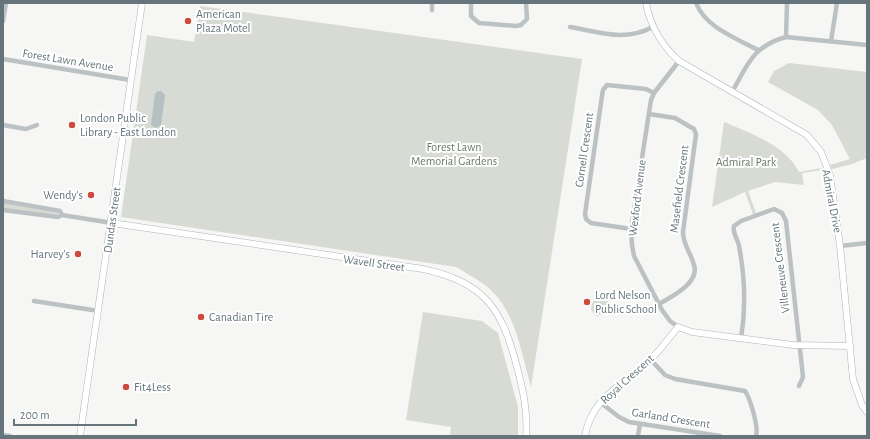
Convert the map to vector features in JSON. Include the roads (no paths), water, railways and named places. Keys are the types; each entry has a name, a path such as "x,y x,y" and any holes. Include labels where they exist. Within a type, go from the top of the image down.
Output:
{"street":[{"path":"3,21 6,3"},
{"name":"Dundas Street","path":"80,436 112,223 130,80 142,3"},
{"path":"432,3 432,10"},
{"path":"472,3 472,16 479,23 516,26 521,25 527,19 526,3"},
{"name":"Admiral Drive","path":"646,3 652,27 673,56 679,61 807,135 821,152 830,175 840,246 853,379 862,405 867,412"},
{"path":"696,3 700,12 712,24 758,50"},
{"path":"786,37 788,3"},
{"path":"831,41 837,3"},
{"path":"570,27 620,36 643,32 652,27"},
{"path":"732,92 758,50 774,40 786,37 867,45"},
{"name":"Forest Lawn Avenue","path":"3,59 130,80"},
{"name":"Wexford Avenue","path":"678,327 670,321 659,304 634,256 631,228 649,114 654,93 679,61"},
{"name":"Cornell Crescent","path":"631,228 591,223 586,219 585,214 603,90 607,85 646,89 654,93"},
{"name":"Masefield Crescent","path":"649,114 675,118 694,130 696,134 683,232 683,240 695,266 694,275 684,289 659,304"},
{"path":"3,124 26,129 37,126"},
{"path":"3,201 60,211 62,215"},
{"name":"Villeneuve Crescent","path":"741,339 745,303 739,244 733,229 734,226 741,221 774,209 782,213 786,221 799,345"},
{"path":"3,210 58,218 62,215 112,223"},
{"name":"Wavell Street","path":"112,223 423,269 442,273 471,286 484,297 498,313 506,330 526,405 526,436"},
{"path":"840,246 867,243"},
{"path":"34,301 99,311"},
{"path":"678,327 692,332 741,339 799,345 850,346"},
{"name":"Royal Crescent","path":"585,436 591,415 600,402 651,360 678,327"},
{"path":"799,345 803,377 799,386"},
{"path":"651,360 665,375 674,379 744,391 748,396 755,422 756,436"},
{"name":"Garland Crescent","path":"600,402 619,418 628,422 720,436"},
{"path":"638,436 640,424"},
{"path":"3,435 10,436"}],"place":[{"name":"American Plaza Motel","path":"188,21"},
{"name":"London Public Library - East London","path":"72,125"},
{"name":"Wendy's","path":"91,195"},
{"name":"Harvey's","path":"78,254"},
{"name":"Lord Nelson Public School","path":"587,302"},
{"name":"Canadian Tire","path":"201,317"},
{"name":"Fit4Less","path":"126,387"}],"park label":[{"name":"Forest Lawn Memorial Gardens","path":"454,154"},
{"name":"Admiral Park","path":"746,162"}]}
